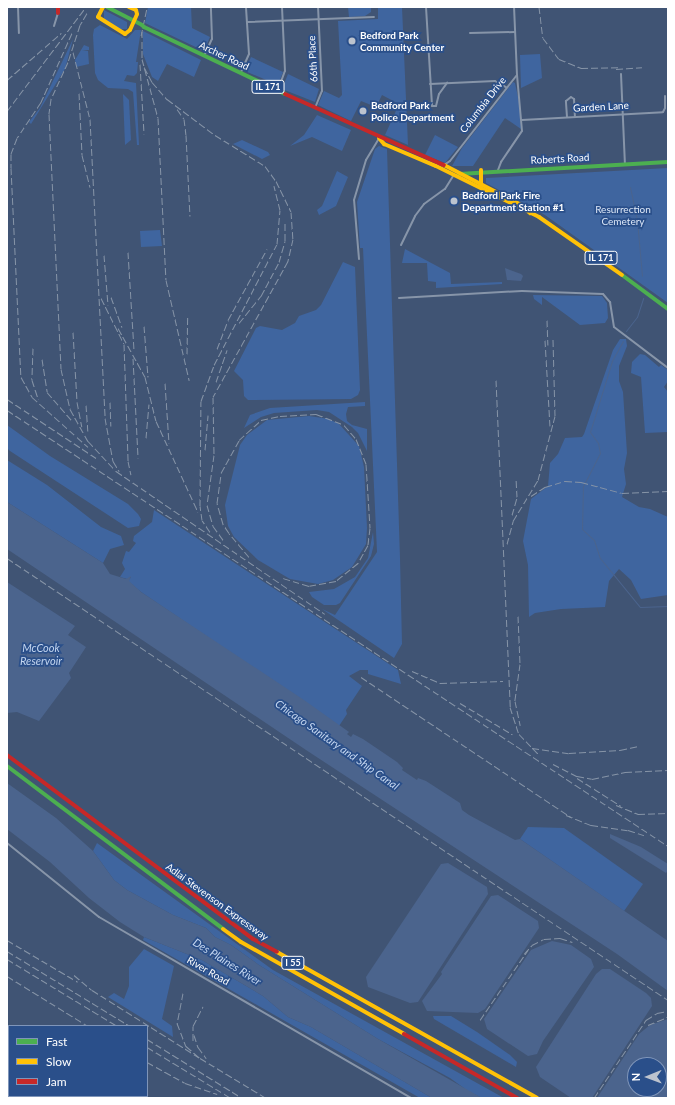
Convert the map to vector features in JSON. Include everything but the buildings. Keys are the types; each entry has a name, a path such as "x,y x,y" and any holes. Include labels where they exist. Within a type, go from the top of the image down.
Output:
{"main road":[{"path":"58,7 58,13"},
{"name":"Archer Road","path":"107,7 204,56 315,109 379,138 408,148 444,165 525,207 530,213"},
{"path":"102,8 98,16 123,34 129,32 137,12 129,7"},
{"name":"Archer Road","path":"379,138 384,144 530,213 592,252 668,309"},
{"name":"Roberts Road","path":"453,176 481,170 668,162"},
{"path":"481,170 481,185"},
{"name":"Adlai Stevenson Expressway","path":"7,755 253,939 537,1098"},
{"name":"Adlai Stevenson Expressway","path":"7,766 241,942 517,1098"}],"street":[{"path":"18,7 19,33"},
{"path":"204,56 212,39 211,7"},
{"path":"240,73 249,54 246,7"},
{"path":"278,91 285,71 282,7"},
{"name":"66th Place","path":"315,109 322,91 318,7"},
{"path":"426,7 430,104 435,106 439,94 447,83"},
{"name":"Columbia Drive","path":"444,165 450,161 506,87 517,75 514,7"},
{"path":"54,26 58,13"},
{"path":"247,22 374,17"},
{"path":"470,33 515,32"},
{"path":"621,74 625,164"},
{"path":"498,170 501,162 521,134 522,120 517,75"},
{"path":"430,84 495,81 506,87"},
{"name":"Garden Lane","path":"522,120 662,112 665,108 665,96"},
{"path":"567,117 566,101 571,97 574,99 575,116"},
{"path":"359,259 354,200 366,160 379,138"},
{"path":"450,161 450,169"},
{"path":"401,245 415,216 424,204 445,189 453,176"},
{"path":"399,298 522,291 603,294 610,302 614,327 668,368"},
{"name":"River Road","path":"7,843 99,917 411,1098"}],"green space":[{"path":"148,7 191,7 192,28 210,37 204,51 145,23"},
{"path":"348,7 371,7 371,12 365,16 349,17"},
{"path":"378,7 402,7 408,145 385,135 399,104 382,95 376,107 361,101 351,121 318,105 324,91 339,98 342,95 338,21 378,19"},
{"path":"104,10 127,22 127,29 120,29 104,19"},
{"path":"100,25 127,39 135,30 141,30 136,62 138,62 137,73 134,76 127,75 124,81 136,83 139,145 137,145 133,92 128,89 108,88 98,80 95,73 93,35 94,29"},
{"path":"143,31 201,60 194,77 167,64 158,81 152,77 143,54"},
{"path":"73,39 65,69 31,124 29,122 40,108"},
{"path":"84,45 89,47 89,50 82,50 88,51 89,64 76,67 75,60"},
{"path":"540,54 542,78 521,88 520,55"},
{"path":"251,57 283,72 278,85 245,71"},
{"path":"288,74 319,89 315,102 282,89"},
{"path":"513,82 515,83 520,106 521,129 505,118 473,166 452,166 462,148"},
{"path":"123,94 129,100 131,140 125,145"},
{"path":"317,115 351,130 342,151 312,137 290,146 304,135"},
{"path":"435,135 458,147 445,163 425,155"},
{"path":"242,140 268,152 270,155 262,159 233,144"},
{"path":"379,146 387,149 400,558 402,644 394,658 322,609 335,615 377,552 363,248 360,248 357,202 375,149"},
{"name":"Resurrection Cemetery","path":"668,168 668,303 545,215 486,183 486,178"},
{"path":"337,171 348,177 336,206 319,215 317,210 322,206"},
{"path":"160,230 162,246 141,247 140,231"},
{"path":"405,249 450,273 451,284 502,282 502,284 436,288 436,282 428,281 427,263 402,263"},
{"path":"343,262 355,267 360,390 358,395 351,399 248,400 244,396 243,380 234,371 256,328 260,326 282,330 295,323 299,316 316,310 321,305"},
{"path":"533,295 602,296 607,303 608,318 605,323 580,325 542,297 542,305 534,299"},
{"path":"620,339 626,339 627,346 619,366 619,381 623,392 627,453 624,469 626,484 622,497 639,507 650,509 668,517 668,595 641,599 631,580 619,569 609,581 605,607 561,609 535,613 529,617 528,565 523,541 531,499 548,486 550,463 558,454 565,438 582,437 584,434 613,350"},
{"path":"640,354 645,355 659,367 661,365 668,370 668,381 664,387 668,392 668,432 645,433 641,377 631,373 632,362"},
{"path":"365,402 365,406 348,407 346,414 347,421 352,425 367,429 367,451 358,433 352,427 329,412 317,410 274,413 261,417 244,428 250,415 270,408"},
{"path":"309,416 329,419 339,424 359,446 364,467 367,528 366,544 352,567 333,580 318,584 290,579 258,560 234,537 228,526 225,505 240,445 247,435 267,420"},
{"path":"7,425 50,456 128,504 141,519 139,526 128,528 10,451 7,448"},
{"path":"7,460 47,485 101,527 121,536 124,545 110,549 103,563 7,502"},
{"path":"154,510 398,670 401,684 368,674 368,670 360,670 349,676 362,686 346,710 347,714 339,726 141,592 128,581 131,577 127,579 120,577 125,569 122,563 126,551 129,552 136,543 133,541 134,536 152,522"},
{"path":"373,532 374,544 371,556 340,603 336,605 324,605 312,597 309,592 334,589 355,577 368,558"},
{"path":"528,827 564,828 643,884 624,911 520,839"},
{"path":"97,843 273,970 504,1098 482,1098 468,1091 450,1078 378,1039 259,965 231,945 215,937 206,928 173,915 127,890 114,880 93,851"},
{"path":"144,937 202,960 263,996 288,1017 311,1027 432,1098 420,1098 143,940"},
{"path":"144,949 174,966 162,1019 172,1026 173,1037 108,997 114,993 124,999 129,986 129,967"},
{"path":"433,1016 451,1016 510,1055 517,1062 516,1067 434,1019"}],"water":[{"path":"505,268 521,274 523,276 521,281 507,280"},
{"name":"Chicago Sanitary and Ship Canal","path":"7,502 103,563 110,574 126,579 131,576 129,581 141,592 304,700 349,732 347,734 351,737 353,734 363,739 397,762 403,768 402,770 417,780 418,778 426,781 460,803 462,810 469,815 515,840 520,839 668,941 668,991 617,954 306,750 7,549"},
{"name":"McCook Reservoir","path":"7,582 75,626 68,635 86,647 69,673 71,678 39,721 17,712 7,713"},
{"name":"Des Plaines River","path":"7,783 56,818 93,851 114,880 127,890 173,915 206,928 215,937 231,945 259,965 378,1039 482,1098 432,1098 311,1027 288,1017 263,996 202,960 144,937 120,922 89,898 50,862 7,829"},
{"path":"610,834 641,847 668,864 668,870 666,873 610,838"},
{"path":"448,863 487,887 488,894 418,1002 410,1003 368,987 366,977 441,864"},
{"path":"498,895 538,921 539,928 485,1009 478,1013 427,1011 422,1001 442,974 441,972 491,896"},
{"path":"552,941 571,945 591,959 594,967 543,1041 537,1054 528,1056 487,1029 484,1019 531,950"},
{"path":"602,969 610,969 646,993 651,998 652,1006 592,1098 571,1098 540,1077 536,1067 596,974"},
{"path":"668,1019 668,1098 597,1098 639,1034 650,1025"}],"waterway":[{"path":"630,187 637,220 642,276"},
{"path":"626,331 637,317 643,298"},
{"path":"623,341 612,361 590,432 598,443 600,453 583,486 582,529 594,540 600,558 640,607 668,606"}],"railway":[{"path":"7,111 86,7"},
{"path":"141,36 147,7"},
{"path":"539,7 543,38 559,59 581,68 620,67"},
{"path":"87,13 80,25 68,62 51,99 49,114 61,369 70,409 88,441 116,471 325,614"},
{"path":"142,31 142,59 158,118 166,280 189,380"},
{"path":"7,80 61,33"},
{"path":"72,33 41,102 17,138 11,154 11,168 21,377 32,397 88,447"},
{"path":"73,52 90,119 105,418 113,461 119,471"},
{"path":"140,64 144,134"},
{"path":"144,67 152,82 167,99 215,135 265,166 276,181 291,212 293,239 288,261 213,397 214,455 207,505 213,526 224,541"},
{"path":"616,69 642,67"},
{"path":"79,93 82,155 90,187"},
{"path":"177,109 184,119 186,135 190,216"},
{"path":"210,532 202,520 200,506 201,401 214,365 277,244 280,210 274,186"},
{"path":"239,323 261,296 279,262 285,241 285,222"},
{"path":"217,349 228,320 267,249"},
{"path":"128,252 134,351"},
{"path":"104,255 108,305"},
{"path":"111,297 122,327"},
{"path":"101,298 124,344 128,461 131,475"},
{"path":"187,354 188,315"},
{"path":"547,320 548,345"},
{"path":"144,326 148,377"},
{"path":"118,328 145,377 156,421 198,512"},
{"path":"73,332 77,402 82,427"},
{"path":"507,544 513,521 538,480 555,416 553,337"},
{"path":"545,340 550,426"},
{"path":"33,348 32,380 38,399"},
{"path":"216,382 227,350"},
{"path":"133,358 138,458"},
{"path":"42,359 47,392 72,421"},
{"path":"496,380 510,707 519,734 539,755"},
{"path":"165,383 169,443"},
{"path":"7,399 99,460"},
{"path":"110,402 111,426"},
{"path":"146,438 149,404"},
{"path":"86,405 88,431"},
{"path":"7,410 668,846"},
{"path":"249,557 223,524 217,503 221,473 239,440 261,420 280,416 316,414 344,425 356,439 366,464 370,528 368,545 358,563 336,581 309,586 283,578"},
{"path":"205,450 208,415"},
{"path":"512,515 517,497 516,478"},
{"path":"531,496 545,487 565,481 581,482 622,493 668,491"},
{"path":"7,558 668,1000"},
{"path":"518,616 520,664 515,701 520,725"},
{"path":"412,671 440,683 503,681"},
{"path":"361,677 571,817"},
{"path":"460,703 512,734"},
{"path":"532,748 569,753 620,750 639,746"},
{"path":"553,764 577,776 592,779 625,772 668,770"},
{"path":"577,778 621,806"},
{"path":"616,805 638,814 668,813"},
{"path":"566,815 591,825 628,830 646,836"},
{"path":"524,954 532,945 544,939 560,938 572,942"},
{"path":"7,940 78,982"},
{"path":"480,1020 528,950"},
{"path":"7,951 128,1025"},
{"path":"7,959 115,1025"},
{"path":"74,975 92,990 148,1025"},
{"path":"7,976 86,1025"},
{"path":"183,993 177,1023 186,1046 200,1058 266,1098"},
{"path":"193,1041 193,1026 203,1006"},
{"path":"594,1098 646,1020 657,1013 668,1011"},
{"path":"648,1025 668,1017"},
{"path":"148,1025 200,1058"},
{"path":"194,1035 198,1047 206,1058"},
{"path":"148,1040 242,1098"},
{"path":"148,1048 231,1098"},
{"path":"148,1063 185,1083 217,1094"}],"traffic: fast":[{"path":"107,7 142,25"},
{"path":"144,27 285,94"},
{"path":"459,174 668,162"},
{"path":"622,275 668,309"},
{"path":"7,766 223,929"}],"traffic: slow":[{"path":"103,7 98,17 125,34 130,30 137,14 136,10 129,7"},
{"path":"379,138 384,144 436,166 539,217 622,275"},
{"path":"444,165 525,207 530,213"},
{"path":"481,170 481,185"},
{"path":"223,929 241,942 404,1034"},
{"path":"277,952 537,1098"}],"traffic: jam":[{"path":"58,7 58,13"},
{"path":"285,94 444,165"},
{"path":"7,755 253,939 277,952"},
{"path":"404,1034 517,1098"}],"place":[{"name":"Bedford Park Community Center","path":"352,41"},
{"name":"Bedford Park Police Department","path":"363,111"},
{"name":"Bedford Park Fire Department Station #1","path":"454,201"}]}
